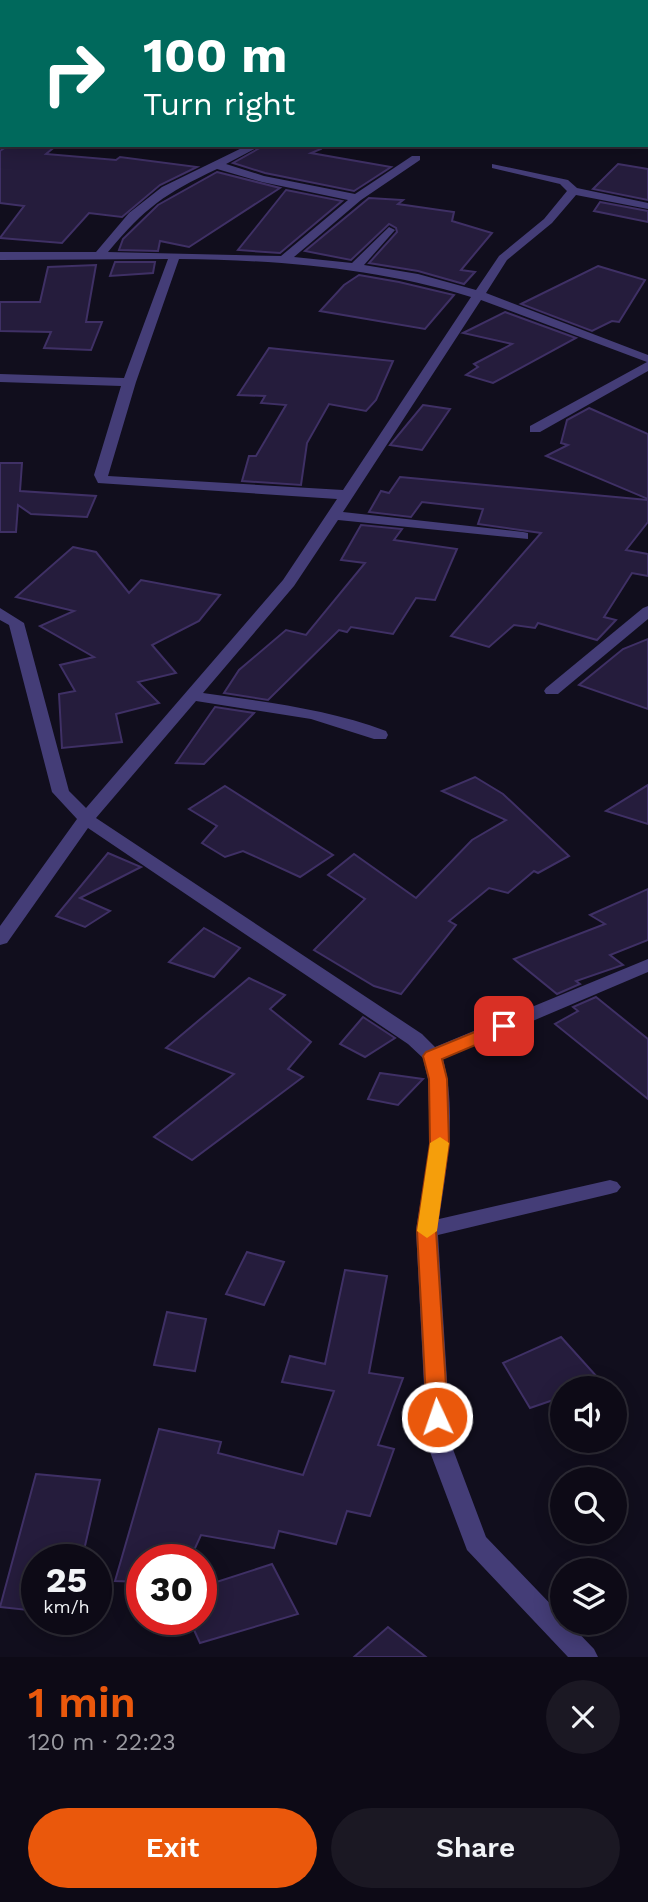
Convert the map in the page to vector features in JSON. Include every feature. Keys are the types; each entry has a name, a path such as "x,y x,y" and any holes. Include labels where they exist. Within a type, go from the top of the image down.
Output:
{"street":[{"path":"226,147 237,152"},
{"path":"98,257 133,215 166,189 251,147"},
{"path":"283,260 357,198 416,158"},
{"path":"213,164 262,179 357,198"},
{"path":"496,166 564,182 573,191 648,206"},
{"path":"0,939 86,819 289,583 480,297 503,258 548,221 573,191"},
{"path":"355,267 389,230"},
{"path":"0,256 283,260 355,267 420,279 480,297 648,359"},
{"path":"174,258 129,382 101,475 103,480 347,495"},
{"path":"535,429 648,366"},
{"path":"0,378 129,382"},
{"path":"334,515 523,536"},
{"path":"552,691 648,611"},
{"path":"0,613 16,623 61,792 86,819 415,1039 432,1056 438,1079 440,1144 427,1230 439,1444 476,1543 585,1657"},
{"path":"192,696 287,710 363,727 380,735"},
{"path":"432,1056 648,965"},
{"path":"427,1230 610,1186"}],"building":[{"path":"6,147 55,147 46,154 116,160 120,157 197,167 160,185 122,217 89,213 62,243 0,238 24,206 0,203 0,151"},
{"path":"261,147 320,147 311,153 391,167 354,191 265,173 233,163"},
{"path":"618,164 648,169 648,200 593,189"},
{"path":"217,172 280,188 189,247 160,241 158,251 119,250 123,239 158,205"},
{"path":"286,190 342,201 280,253 238,250"},
{"path":"369,198 403,200 398,204 454,212 452,221 492,233 461,270 475,272 464,284 418,271 369,263 397,232 396,228 389,224 351,260 305,251"},
{"path":"600,202 648,211 648,222 594,211"},
{"path":"115,262 155,262 153,273 110,276"},
{"path":"96,265 86,322 102,322 91,350 44,348 51,332 0,331 0,302 40,302 48,267"},
{"path":"598,266 645,280 619,322 612,321 592,331 521,304"},
{"path":"359,275 454,295 425,329 320,311 344,285"},
{"path":"505,312 576,338 493,383 466,375 478,367 474,364 512,344 463,333"},
{"path":"269,348 393,361 376,400 366,411 329,404 307,443 301,485 242,481 249,456 256,456 286,405 261,403 265,396 238,395"},
{"path":"423,405 450,409 422,450 390,445"},
{"path":"589,408 648,434 648,499 546,456 568,445 561,443 567,420"},
{"path":"0,463 22,463 20,491 96,496 87,517 31,514 18,505 16,532 0,532"},
{"path":"400,477 648,500 648,522 626,550 648,554 648,576 632,573 604,617 616,620 597,640 538,623 535,628 514,625 489,647 451,636 541,533 478,524 483,509 422,502 411,517 369,512 381,491 389,493"},
{"path":"361,525 402,529 394,540 457,549 435,600 416,598 393,634 351,627 347,632 339,630 268,700 224,693 239,670 286,630 306,635 365,563 341,560"},
{"path":"73,547 96,552 129,593 141,580 220,595 199,621 152,645 176,673 138,682 159,703 116,714 122,742 62,748 59,694 75,691 60,665 94,657 40,626 74,611 16,597"},
{"path":"648,639 648,709 579,685 623,649"},
{"path":"215,707 254,713 204,764 176,763"},
{"path":"475,777 503,794 569,856 538,873 534,871 508,893 489,888 449,921 456,925 401,994 374,986 314,950 365,899 328,875 354,854 416,898 472,840 506,820 442,791"},
{"path":"648,785 648,824 606,811"},
{"path":"225,786 333,855 300,877 243,851 225,857 202,843 217,826 189,809"},
{"path":"108,853 141,867 80,898 110,911 85,927 56,916"},
{"path":"648,889 648,940 610,955 623,965 576,981 580,984 557,994 514,959 605,924 590,915"},
{"path":"204,928 240,948 214,977 169,962"},
{"path":"249,978 285,995 270,1009 311,1042 288,1069 303,1077 192,1160 154,1137 234,1074 166,1048"},
{"path":"596,997 648,1039 648,1099 555,1024 578,1011 573,1007"},
{"path":"363,1017 395,1038 365,1057 340,1044"},
{"path":"380,1073 423,1079 398,1105 368,1099"},
{"path":"247,1252 284,1262 264,1305 226,1294"},
{"path":"345,1270 387,1276 369,1373 403,1378 378,1445 394,1449 370,1516 347,1511 336,1544 279,1531 274,1548 201,1535 197,1544 126,1544 126,1581 115,1581 159,1429 221,1442 218,1453 303,1475 334,1391 282,1382 290,1356 325,1364"},
{"path":"167,1312 206,1319 195,1371 154,1365"},
{"path":"561,1337 596,1376 550,1376 550,1401 530,1408 503,1363"},
{"path":"36,1474 100,1480 85,1544 21,1544 21,1609 0,1607"},
{"path":"272,1564 298,1614 200,1643 196,1635 217,1635 217,1582"},
{"path":"388,1627 426,1657 354,1657"}],"slow traffic":[{"path":"427,1231 440,1143"}],"route":[{"path":"437,1417 427,1230 440,1144 438,1079 432,1056 504,1026"}]}
